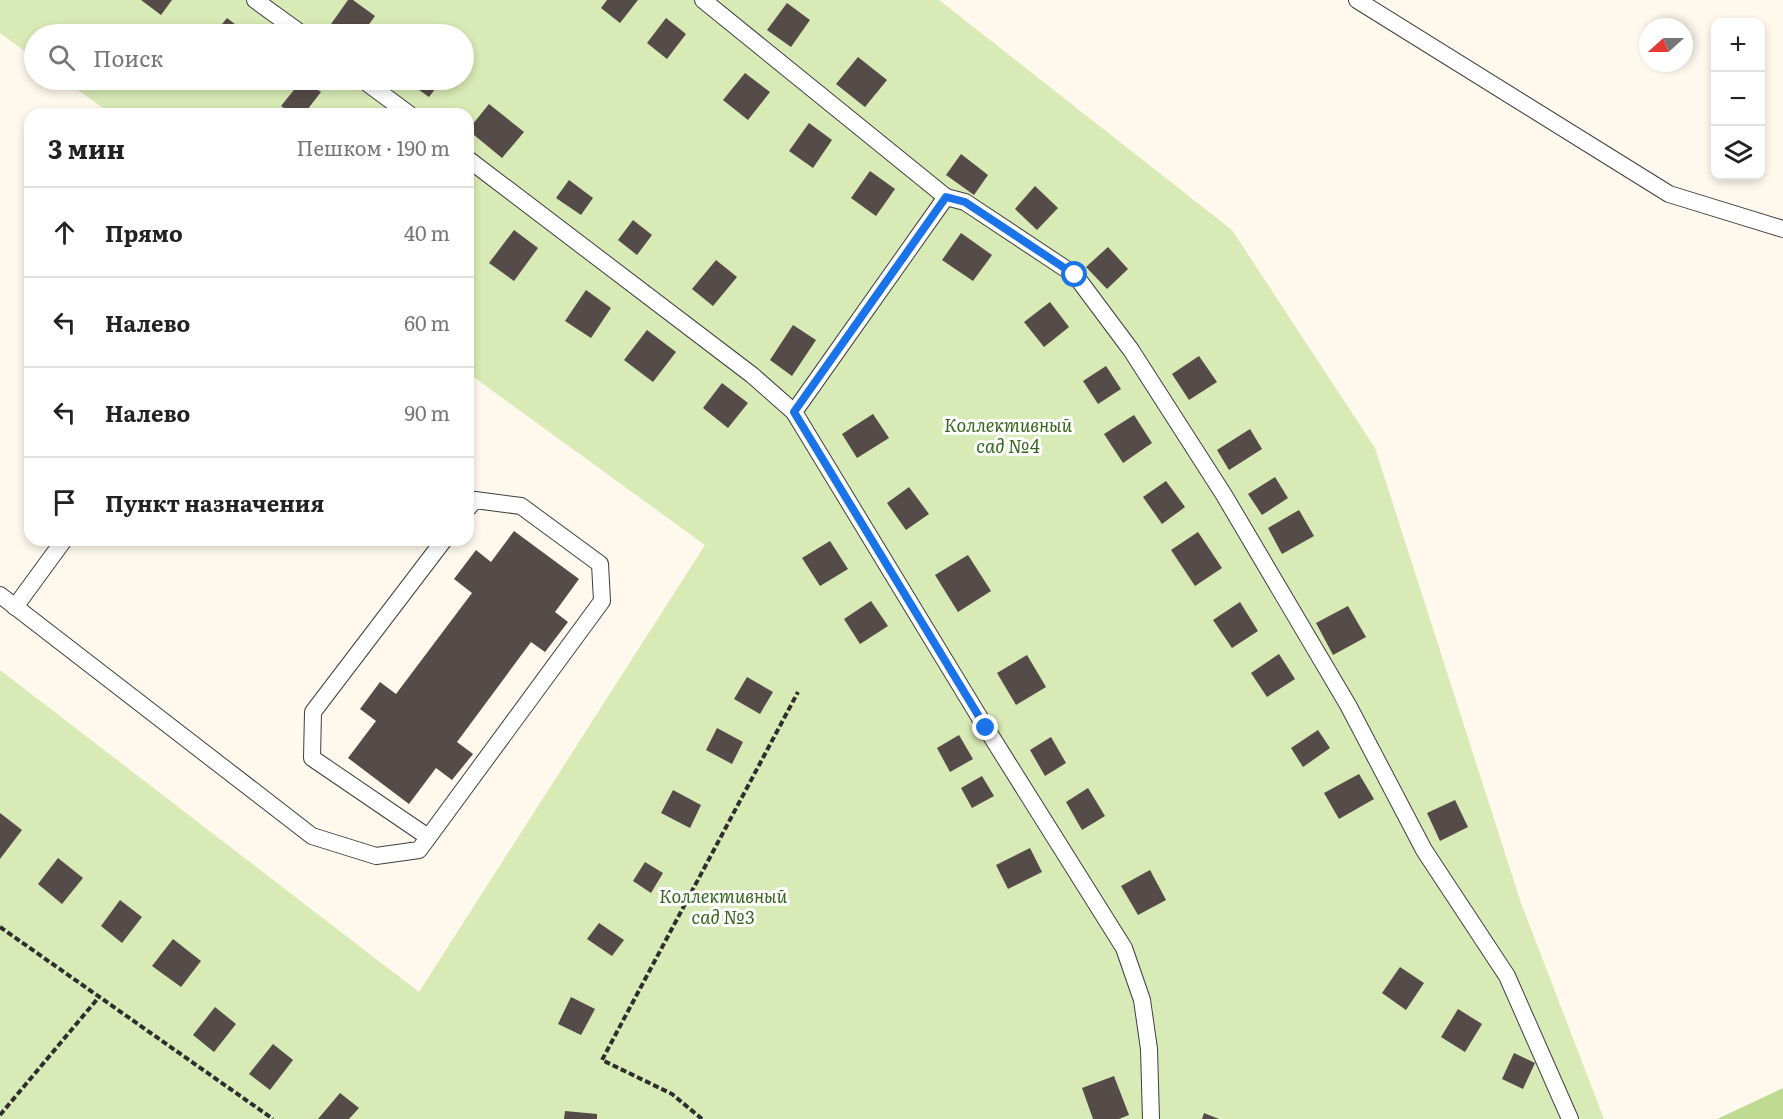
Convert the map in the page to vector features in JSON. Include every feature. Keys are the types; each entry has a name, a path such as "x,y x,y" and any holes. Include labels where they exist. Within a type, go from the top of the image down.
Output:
{"lane":[{"path":"255,0 288,24"},
{"path":"703,0 946,197 965,202 1075,275 1131,350 1224,495 1348,705 1424,850 1507,976 1570,1119"},
{"path":"1357,0 1669,194 1783,229"},
{"path":"377,90 401,108"},
{"path":"474,164 752,375 794,412 986,728 1124,948 1142,1000 1149,1048 1151,1119"},
{"path":"794,412 946,197"},
{"path":"0,595 312,836 376,856 419,850 602,601 600,564 521,506 474,501"},
{"path":"15,607 60,546"},
{"path":"428,837 312,758 313,712 439,546"}],"path":[{"path":"702,1119 672,1094 602,1060 798,692"},
{"path":"0,927 273,1119"},
{"path":"0,1115 99,997"}],"green space":[{"name":"Коллективный сад №4","path":"0,0 939,0 1232,230 1375,448 1521,903 1604,1119 0,1119 0,670 419,992 705,545 474,377 474,108 103,108 78,90 474,90 474,24 24,24 24,51 0,33"},
{"path":"1783,1088 1783,1119 1717,1119"}],"building":[{"path":"141,0 172,0 161,15"},
{"path":"348,0 353,0 375,16 369,24 331,24"},
{"path":"607,0 638,0 620,23 601,8"},
{"path":"787,3 810,20 791,47 767,30"},
{"path":"227,18 235,24 222,24"},
{"path":"666,18 686,34 667,59 647,43"},
{"path":"858,57 887,80 865,107 836,84"},
{"path":"745,73 770,92 748,120 723,100"},
{"path":"294,90 321,92 309,108 281,106"},
{"path":"419,90 434,90 429,97"},
{"path":"489,104 524,132 502,158 474,135 474,123"},
{"path":"809,123 832,140 813,168 789,151"},
{"path":"961,154 988,175 974,195 946,175"},
{"path":"870,171 895,189 876,216 851,198"},
{"path":"569,180 593,198 581,215 556,198"},
{"path":"1035,186 1058,208 1037,230 1015,209"},
{"path":"633,220 652,235 637,255 618,240"},
{"path":"514,230 538,248 514,281 489,263"},
{"path":"961,233 992,255 973,281 942,260"},
{"path":"1108,247 1128,269 1107,289 1086,267"},
{"path":"716,260 737,277 713,306 692,289"},
{"path":"586,290 611,308 591,338 565,321"},
{"path":"1050,302 1069,327 1044,347 1024,322"},
{"path":"793,325 816,340 792,376 770,360"},
{"path":"647,330 676,352 653,382 624,360"},
{"path":"1199,356 1217,382 1189,400 1172,374"},
{"path":"1106,366 1121,389 1098,404 1083,381"},
{"path":"722,383 748,403 728,428 703,408"},
{"path":"873,414 889,438 857,458 842,434"},
{"path":"1134,415 1152,443 1123,463 1104,434"},
{"path":"1250,429 1262,449 1229,470 1217,450"},
{"path":"1275,477 1288,498 1262,515 1248,494"},
{"path":"1166,481 1185,507 1162,524 1143,497"},
{"path":"909,487 929,514 906,530 887,503"},
{"path":"1299,510 1314,536 1282,554 1268,528"},
{"path":"514,531 579,579 555,612 568,622 545,652 531,642 457,742 473,754 452,780 436,768 409,804 348,758 376,721 360,709 380,682 396,694 472,593 454,579 476,550 491,562"},
{"path":"1198,532 1222,568 1195,586 1171,550"},
{"path":"830,541 848,569 820,586 802,558"},
{"path":"968,555 991,591 958,612 935,575"},
{"path":"871,601 888,626 860,644 844,619"},
{"path":"1240,602 1258,631 1232,648 1213,620"},
{"path":"1348,606 1366,637 1333,655 1316,623"},
{"path":"1279,654 1295,679 1267,697 1251,673"},
{"path":"1027,655 1046,687 1016,705 997,673"},
{"path":"747,677 773,692 760,714 734,699"},
{"path":"717,728 743,742 732,764 706,750"},
{"path":"1318,730 1330,748 1303,767 1291,748"},
{"path":"959,735 973,759 950,772 937,748"},
{"path":"1051,737 1066,763 1045,776 1030,750"},
{"path":"1359,774 1374,799 1339,819 1324,793"},
{"path":"982,776 994,796 972,808 961,788"},
{"path":"1088,788 1105,816 1082,830 1066,802"},
{"path":"673,790 701,805 690,828 661,813"},
{"path":"1455,800 1468,827 1440,841 1427,813"},
{"path":"0,813 22,830 0,859"},
{"path":"1030,848 1042,872 1008,889 996,865"},
{"path":"58,858 83,878 62,904 38,884"},
{"path":"645,862 663,873 651,893 633,881"},
{"path":"1150,870 1166,900 1138,915 1121,886"},
{"path":"120,900 142,917 122,943 101,926"},
{"path":"599,923 624,940 612,956 587,939"},
{"path":"173,939 201,961 181,987 152,966"},
{"path":"1400,967 1424,983 1406,1010 1382,993"},
{"path":"571,997 595,1009 581,1035 558,1024"},
{"path":"215,1007 236,1024 214,1052 193,1035"},
{"path":"1458,1009 1482,1024 1465,1052 1441,1037"},
{"path":"273,1044 293,1060 270,1090 249,1074"},
{"path":"1514,1053 1535,1063 1523,1089 1502,1079"},
{"path":"1114,1076 1129,1115 1119,1119 1093,1119 1082,1088"},
{"path":"340,1093 359,1108 349,1119 318,1119"},
{"path":"565,1111 597,1114 597,1119 564,1119"},
{"path":"1204,1113 1219,1119 1202,1119"}],"route":[{"path":"986,728 794,412 946,197 965,202 1075,275"}],"park label":[{"name":"Коллективный сад №3","path":"723,907"}]}
